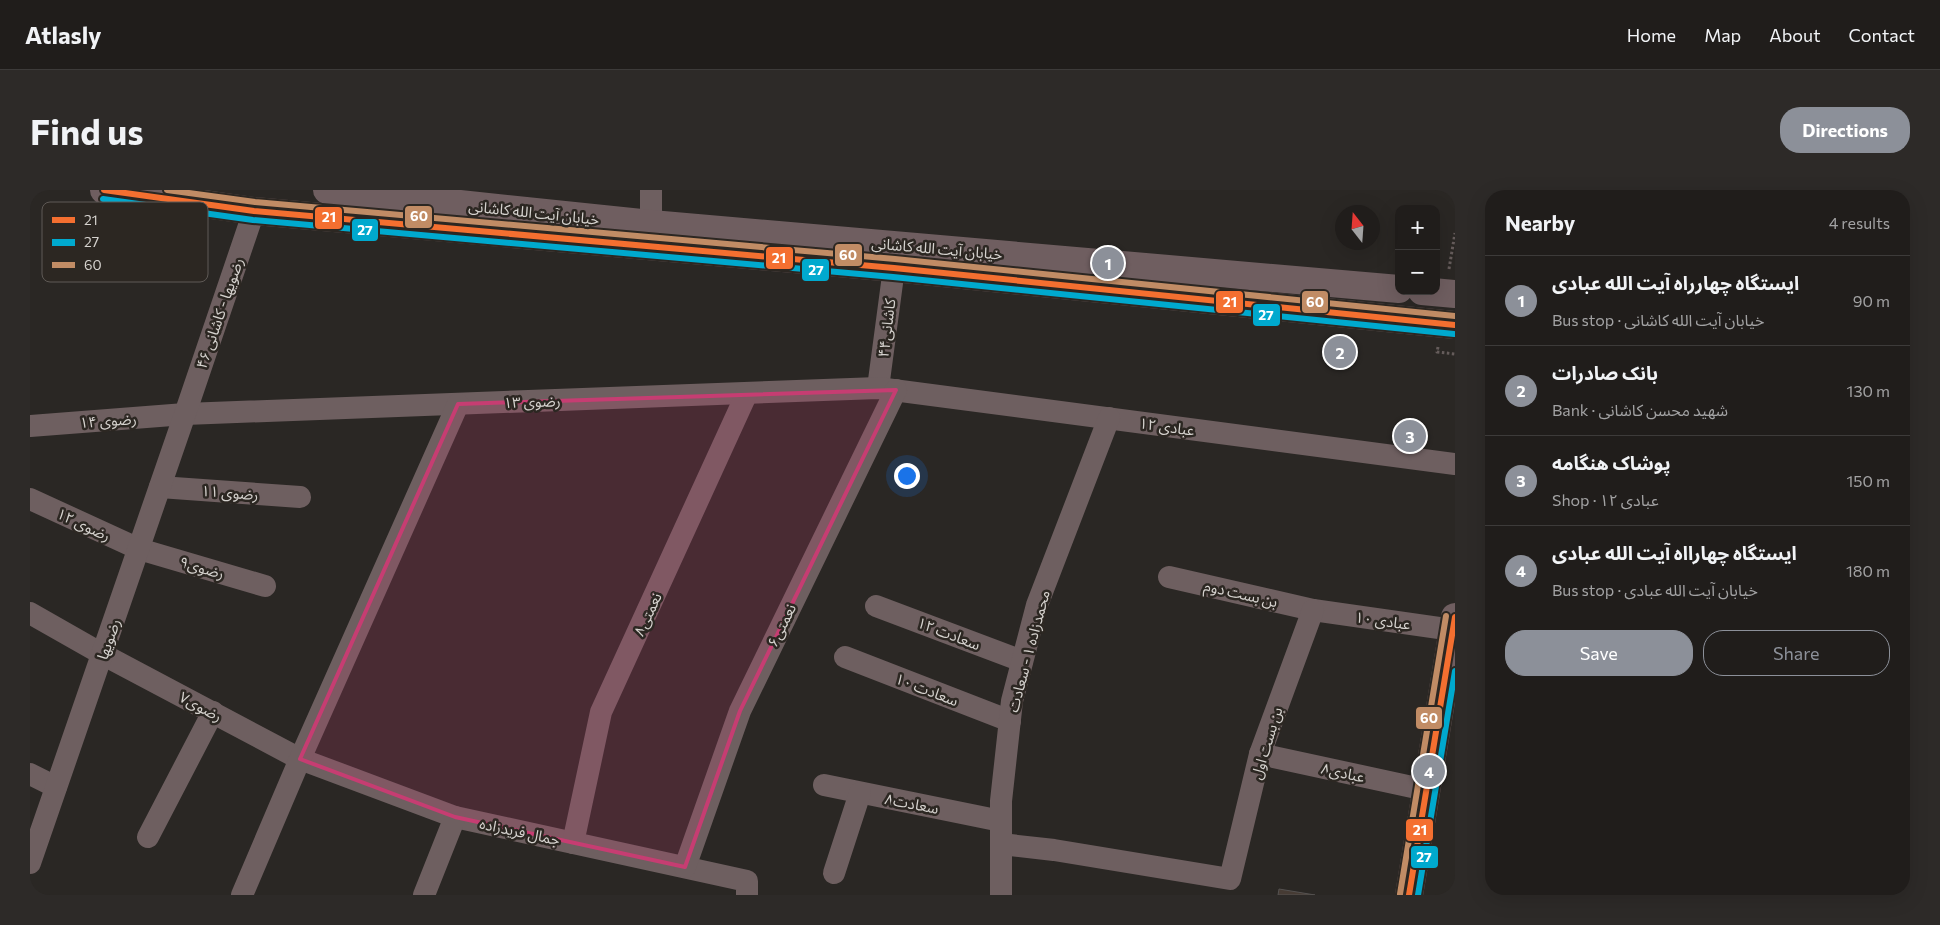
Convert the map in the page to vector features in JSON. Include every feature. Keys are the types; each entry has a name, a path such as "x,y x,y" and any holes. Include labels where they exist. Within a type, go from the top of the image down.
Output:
{"main road":[{"path":"104,190 258,200 894,268 1455,325"},
{"name":"خیابان آیت الله کاشانی","path":"327,190 651,224 1395,289"},
{"path":"1440,293 1455,294"},
{"path":"1409,895 1454,623"}],"street":[{"path":"651,190 651,224"},
{"name":"رضویها - کاشانی ۴۶","path":"185,414 258,200"},
{"name":"کاشانی۴۴","path":"887,389 894,268"},
{"name":"رضوی ۱۳","path":"185,414 887,389"},
{"name":"عبادی ۱۲","path":"887,389 1455,464"},
{"name":"نعمتی۶","path":"685,867 740,712 887,389"},
{"name":"نعمتی۸","path":"573,843 601,712 747,393"},
{"path":"242,895 300,759 458,404"},
{"name":"رضوی ۱۴","path":"30,426 185,414"},
{"name":"رضویها","path":"30,863 185,414"},
{"name":"محمدزاده ۱ - سعادت","path":"1001,895 1001,801 1012,702 1037,605 1109,418"},
{"name":"رضوی ۱۱","path":"160,487 300,498"},
{"name":"رضوی ۱۲","path":"30,499 139,549"},
{"name":"رضوی۹","path":"139,549 265,586"},
{"name":"بن بست دوم","path":"1169,577 1313,610"},
{"name":"سعادت ۱۲","path":"876,606 1022,661"},
{"name":"عبادی ۱۰","path":"1313,610 1454,623"},
{"name":"بن بست اول","path":"1001,844 1054,850 1230,880 1260,754 1313,610"},
{"name":"رضوی۷","path":"30,613 102,654 300,759"},
{"name":"سعادت ۱۰","path":"845,657 1010,721"},
{"path":"148,837 213,712"},
{"name":"عبادی۸","path":"1260,754 1426,790"},
{"name":"جمال فریدزاده","path":"300,759 454,817 685,867 747,888"},
{"path":"30,774 56,787"},
{"name":"سعادت۸","path":"824,786 1001,821"},
{"path":"834,873 860,793"},
{"path":"424,895 454,817"}],"path":[{"path":"1437,352 1455,354"}],"highlighted area":[{"path":"896,390 740,711 685,867 455,817 300,759 458,404"}],"building":[{"path":"1279,889 1315,895 1278,895"}],"transit line":[{"name":"21","path":"104,190 190,202"},
{"name":"60","path":"167,190 255,202 895,259 1455,316"},
{"name":"27","path":"103,199 124,202"},
{"name":"21","path":"208,205 254,211 894,268 1455,325"},
{"name":"27","path":"208,214 253,220 893,277 1454,334"},
{"name":"60","path":"1400,894 1446,616"},
{"name":"21","path":"1409,895 1455,617"},
{"name":"27","path":"1418,895 1455,671"}],"place":[{"name":"ایستگاه چهارراه آیت الله عبادی","path":"1108,263"},
{"name":"بانک صادرات","path":"1340,352"},
{"name":"پوشاک هنگامه","path":"1410,436"},
{"name":"ایستگاه چهارااه آیت الله عبادی","path":"1429,771"}]}
